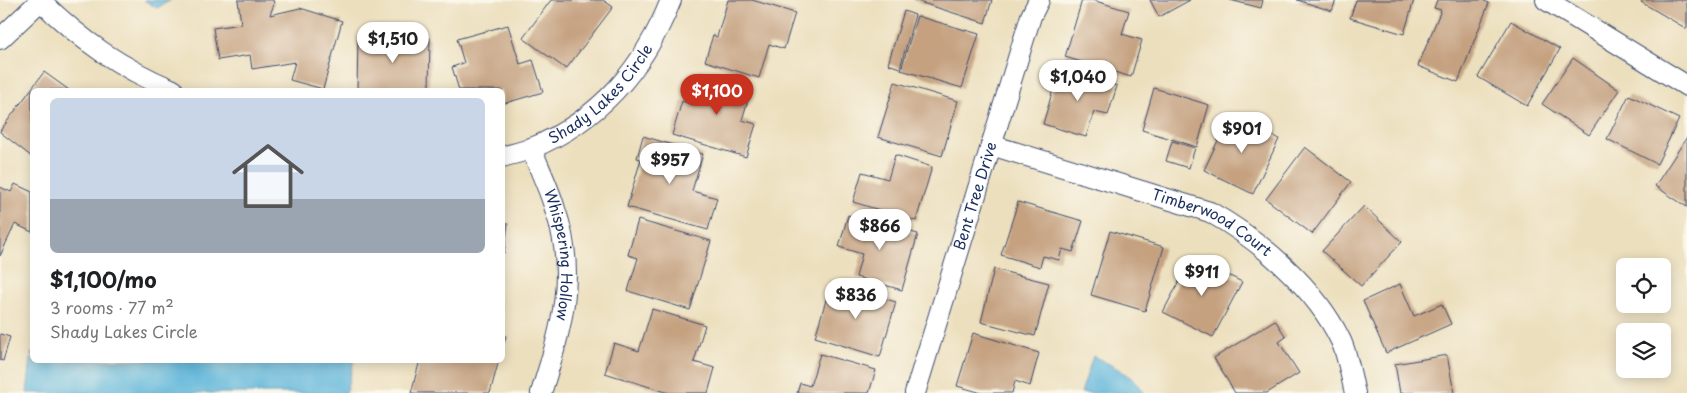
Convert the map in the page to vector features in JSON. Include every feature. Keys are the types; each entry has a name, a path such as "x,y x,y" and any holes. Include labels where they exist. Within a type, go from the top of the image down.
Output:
{"street":[{"path":"0,39 40,0 77,35 104,55 148,80 168,88"},
{"name":"Shady Lakes Circle","path":"505,156 532,148 564,132 594,111 621,85 643,57 661,24 671,0"},
{"name":"Bent Tree Drive","path":"915,393 1031,16 1039,0"},
{"path":"1546,0 1687,86"},
{"name":"Timberwood Court","path":"991,145 1210,212 1226,221 1272,255 1294,276 1320,308 1342,342 1355,393"},
{"name":"Whispering Hollow","path":"532,148 556,210 564,248 566,284 565,301 556,344 540,393"}],"water":[{"path":"144,0 171,0 157,8"},
{"path":"1093,356 1129,376 1144,393 1081,393"},
{"path":"31,363 353,363 346,393 27,393"}],"building":[{"path":"238,0 273,0 274,4 270,15 300,8 342,21 323,88 290,80 295,62 252,69 250,55 218,60 213,28 241,24"},
{"path":"551,0 603,0 613,7 566,69 523,38"},
{"path":"728,0 752,0 795,13 784,49 769,44 759,78 705,61 713,35 717,37"},
{"path":"913,0 992,0 985,23"},
{"path":"1082,0 1092,0 1129,11 1122,34 1142,40 1131,77 1065,57"},
{"path":"1150,0 1190,0 1159,17"},
{"path":"1230,0 1263,0 1261,8"},
{"path":"1297,0 1336,0 1332,11"},
{"path":"1356,0 1414,0 1404,34 1350,18"},
{"path":"1437,0 1482,0 1489,3 1458,82 1418,66 1441,10 1434,8"},
{"path":"1643,0 1687,0 1687,29 1641,2"},
{"path":"904,11 915,15 900,68 888,64"},
{"path":"917,16 979,34 962,88 901,70"},
{"path":"1511,21 1560,49 1527,106 1478,77"},
{"path":"508,25 520,64 533,60 543,92 505,103 505,88 458,88 452,67 464,63 457,39"},
{"path":"358,37 430,38 429,88 357,88"},
{"path":"1573,58 1619,90 1589,135 1542,104"},
{"path":"1059,69 1117,86 1108,115 1094,112 1086,137 1043,124"},
{"path":"44,72 66,88 32,88"},
{"path":"702,72 752,87 742,120 756,124 746,157 672,135 682,101 692,105"},
{"path":"895,82 958,101 942,156 878,137"},
{"path":"1154,88 1209,105 1197,147 1142,130"},
{"path":"30,91 30,155 0,131"},
{"path":"1629,95 1679,119 1657,164 1607,139"},
{"path":"1230,115 1279,139 1253,194 1204,170"},
{"path":"643,136 703,154 692,191 717,198 708,230 627,207 641,159 637,158"},
{"path":"1687,137 1687,207 1655,186"},
{"path":"1172,141 1195,148 1189,168 1166,161"},
{"path":"1305,147 1351,182 1312,234 1266,199"},
{"path":"895,155 932,167 916,221 853,202 862,172 888,179"},
{"path":"15,184 30,191 30,231 15,224 0,256 0,187 11,192"},
{"path":"1018,202 1083,221 1073,252 1062,249 1059,260 1043,256 1040,267 1001,255"},
{"path":"1364,206 1402,242 1361,286 1322,251"},
{"path":"848,215 918,234 902,290 856,277 862,254 839,247"},
{"path":"638,220 711,241 690,310 628,291 638,258 628,255"},
{"path":"505,224 508,224 505,246"},
{"path":"1110,231 1164,247 1145,311 1091,295"},
{"path":"1192,257 1242,282 1213,337 1163,312"},
{"path":"994,269 1049,283 1035,336 981,322"},
{"path":"831,283 896,302 880,357 815,337"},
{"path":"1400,284 1414,316 1442,304 1451,324 1386,353 1363,301"},
{"path":"652,309 705,325 694,362 715,368 708,393 669,393 605,373 614,343 639,351"},
{"path":"1275,320 1286,337 1279,342 1299,373 1267,393 1235,393 1214,358"},
{"path":"973,333 1039,353 1030,386 1015,381 1012,393 982,393 957,386"},
{"path":"0,334 10,337 3,361 0,360"},
{"path":"820,354 876,370 869,393 797,393 800,383 810,386"},
{"path":"1447,355 1454,393 1400,393 1395,364"},
{"path":"419,363 498,363 490,393 411,393"}]}
